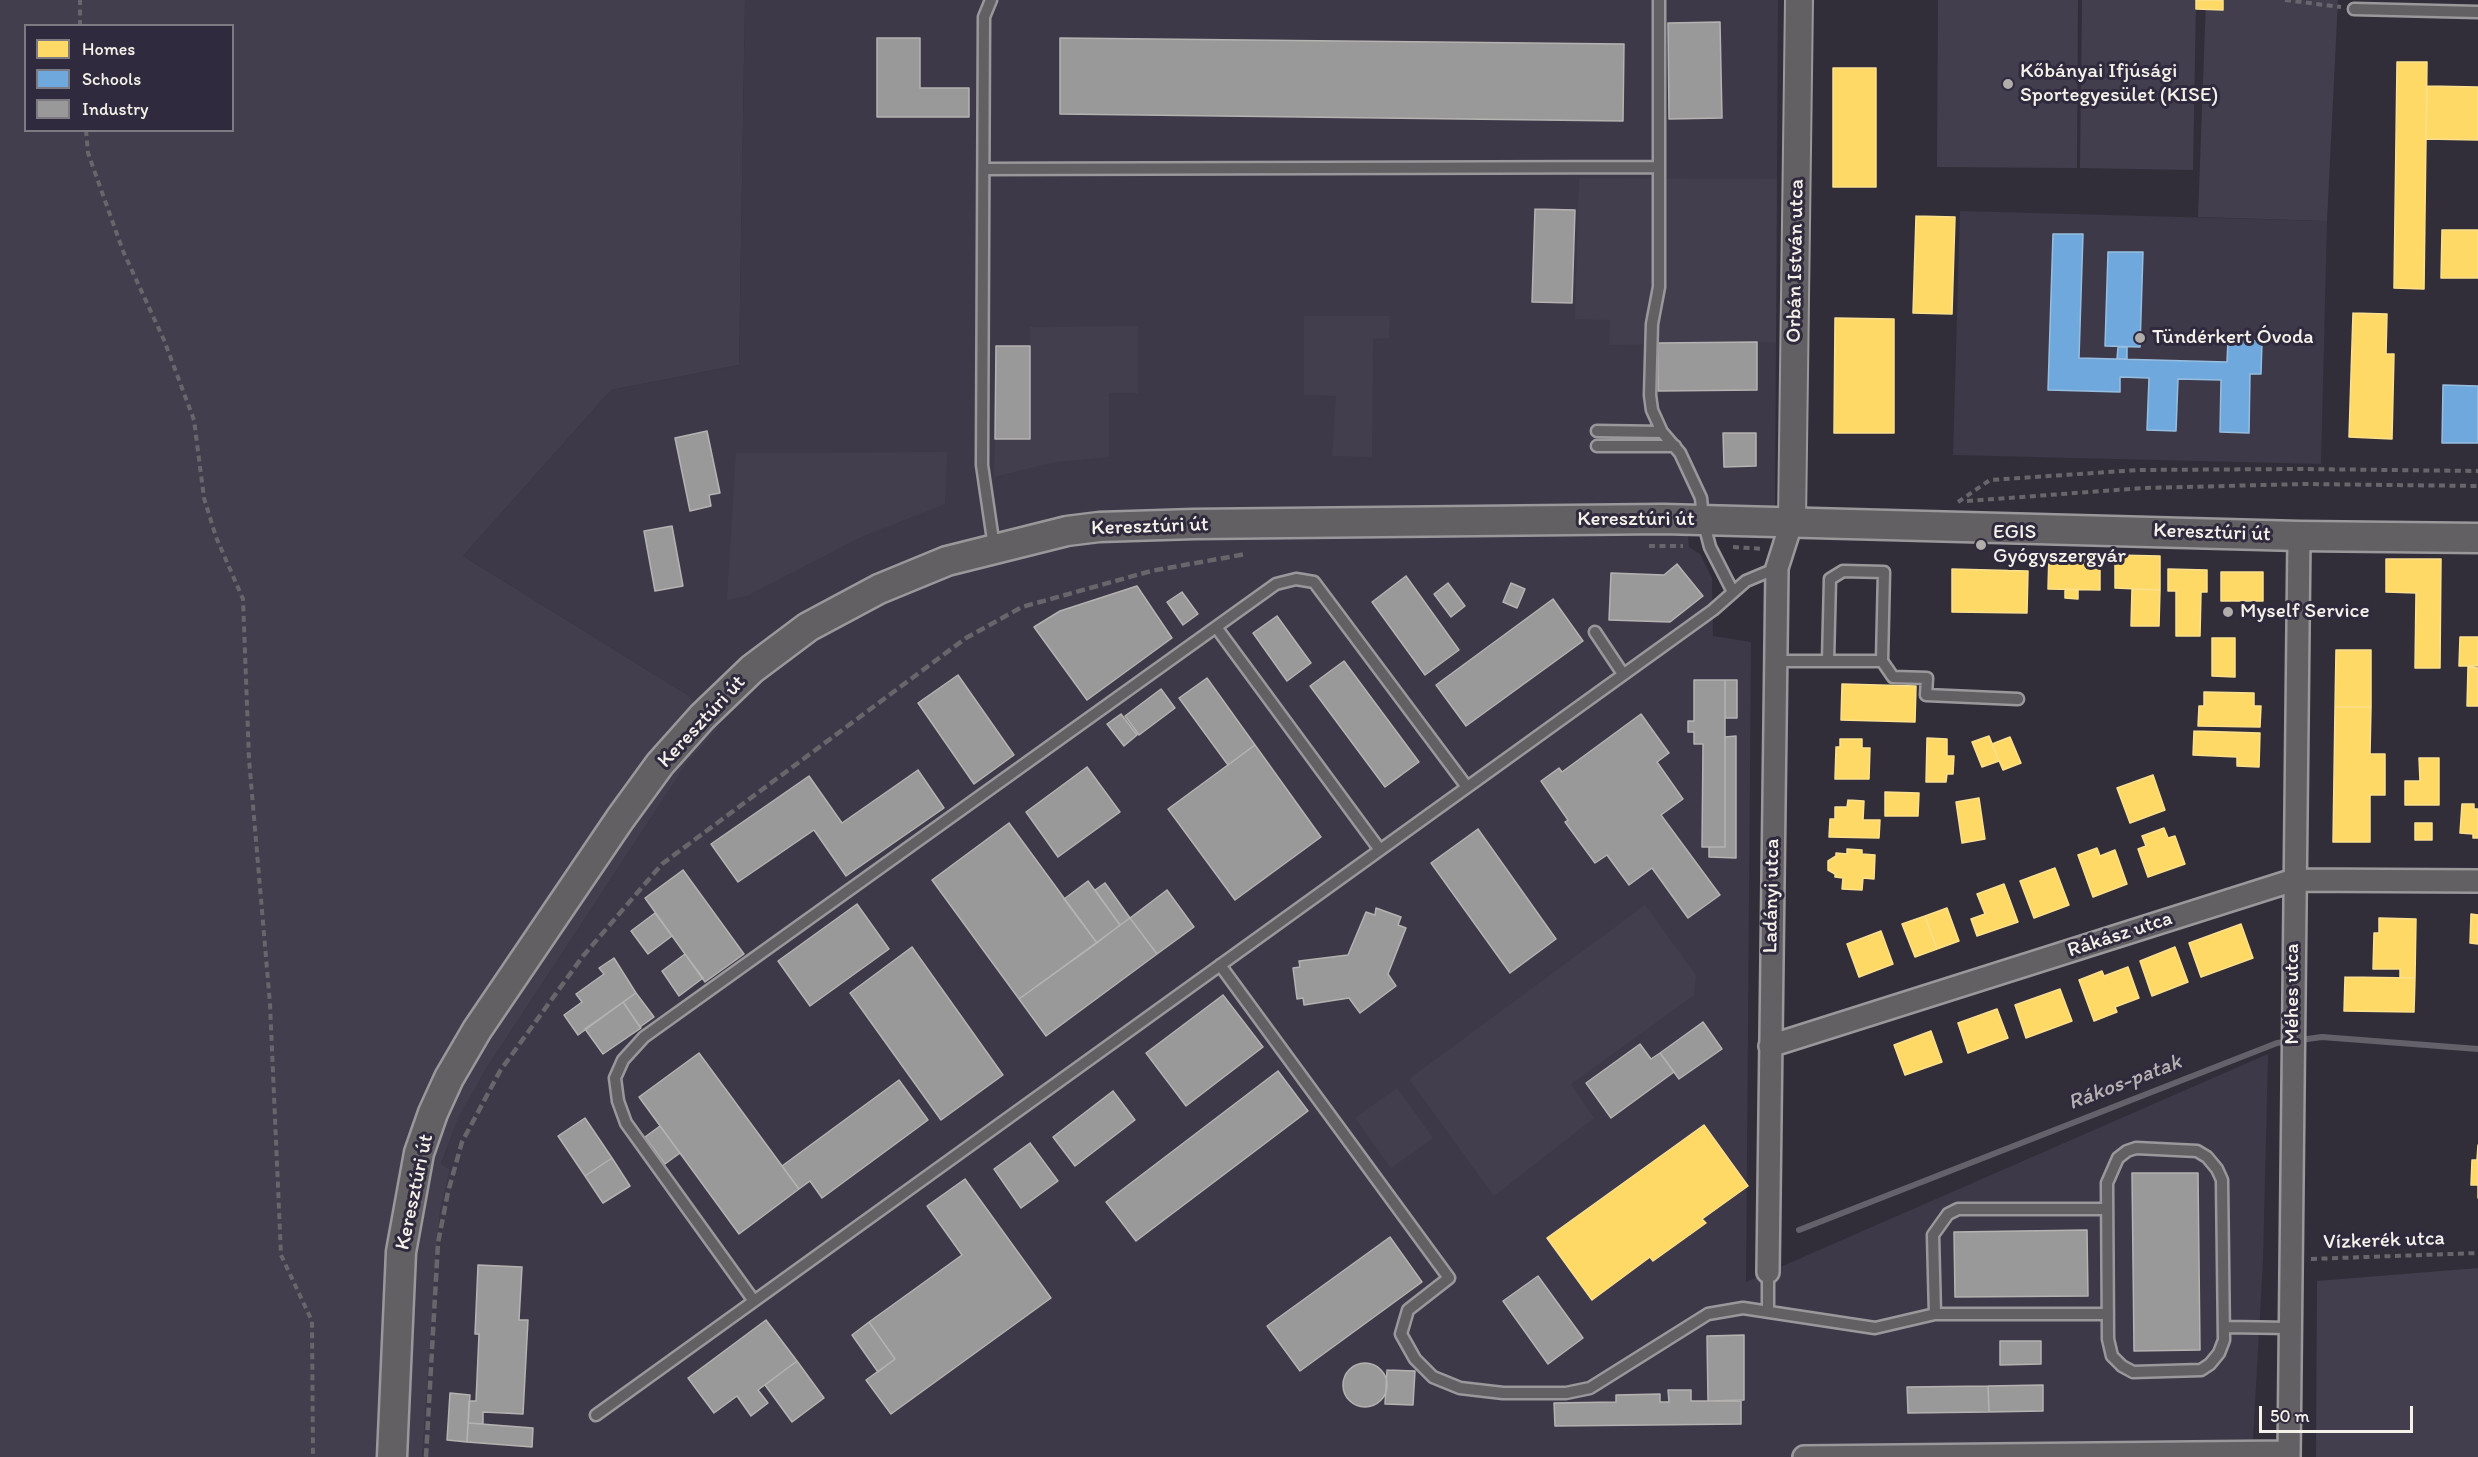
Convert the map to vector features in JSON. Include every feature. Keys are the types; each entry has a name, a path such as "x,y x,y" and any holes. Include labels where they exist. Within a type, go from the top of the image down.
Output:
{"main road":[{"name":"Keresztúri út","path":"392,1457 401,1252 410,1192 419,1153 433,1113 449,1078 477,1030 660,764 702,717 752,669 808,627 879,589 946,561 994,547 1067,531 1099,527 1194,524 1702,520 2299,536 2478,538"}],"street":[{"name":"Orbán István utca","path":"1792,521 1799,0"},
{"name":"Ladányi utca","path":"1768,1272 1776,661 1780,559 1792,521"},
{"name":"Méhes utca","path":"1804,1457 2289,1455 2299,536"},
{"name":"Rákász utca","path":"1770,1046 2294,880 2478,881"}],"lane":[{"path":"991,0 984,17 982,465 994,547"},
{"path":"1659,0 1659,286 1652,324 1650,395 1652,410 1662,432 1680,453 1701,498 1702,520 1710,547 1733,592"},
{"path":"2354,9 2478,12"},
{"path":"984,169 1659,167"},
{"path":"1597,431 1662,432"},
{"path":"1597,446 1675,446"},
{"path":"596,1415 1713,610 1746,581 1780,559"},
{"path":"1827,660 1830,579 1843,571 1884,572 1882,661 1893,677 1927,678 1926,694 2018,699"},
{"path":"754,1301 626,1123 618,1101 615,1078 623,1060 644,1036 1276,584 1296,579 1314,582 1467,787"},
{"path":"1216,627 1380,850"},
{"path":"1594,632 1623,674"},
{"path":"1776,661 1882,661"},
{"path":"1221,965 1449,1278 1408,1310 1401,1334 1415,1359 1433,1377 1461,1388 1492,1392 1566,1393 1590,1388 1708,1314 1743,1308 1875,1328 1935,1314 2108,1314"},
{"path":"2136,1149 2198,1151 2207,1157 2217,1169 2222,1180 2224,1340 2219,1353 2210,1364 2201,1370 2133,1372 2122,1366 2112,1356 2108,1339 2108,1209 2107,1183 2118,1158 2127,1151 2136,1149"},
{"path":"1935,1314 1934,1235 1948,1215 1958,1209 2108,1209"},
{"path":"1768,1272 1768,1312"},
{"path":"2225,1327 2290,1328"}],"path":[{"path":"80,0 80,24"},
{"path":"2285,0 2354,9"},
{"path":"86,132 88,153 123,251 164,340 194,420 204,498 216,537 243,599 249,759 272,1026 281,1255 312,1321 313,1457"},
{"path":"2478,471 2301,469 2127,471 1990,480 1958,502 2144,488 2304,484 2478,486"},
{"path":"1638,546 1710,547 1780,559"},
{"name":"Vízkerék utca","path":"2291,1260 2478,1253"}],"shaded area":[{"path":"0,0 745,0 739,365 611,390 463,556 689,696 720,727 687,763 486,1069 459,1116 441,1164 450,1169 440,1212 422,1457 0,1457"},
{"path":"745,0 1778,0 1775,506 1685,506 1689,547 1700,554 1712,578 1713,636 1751,642 1746,1282 2268,1054 2263,1261 2252,1457 422,1457 440,1212 450,1169 441,1165 459,1115 486,1069 687,763 720,727 689,696 463,556 611,390 739,365"},
{"name":"Kőbányai Ifjúsági Sportegyesület (KISE)","path":"1938,0 2078,0 2077,168 1937,167"},
{"path":"2082,0 2196,0 2193,170 2080,168"},
{"path":"2206,0 2338,0 2327,221 2198,217"},
{"path":"1579,178 1777,179 1776,342 1609,345 1610,320 1575,319"},
{"name":"Tündérkert Óvoda","path":"1960,211 2327,221 2321,464 1953,455"},
{"path":"1304,316 1390,316 1389,338 1373,339 1372,457 1332,456 1336,396 1304,395"},
{"path":"1138,326 1138,393 1109,393 1109,457 1055,462 994,477 995,439 1030,439 1030,327"},
{"path":"947,452 945,504 859,538 747,596 727,600 736,453"},
{"path":"1645,905 1696,975 1694,995 1571,1084 1594,1118 1494,1196 1409,1079"},
{"path":"1397,1088 1433,1138 1391,1168 1355,1118"},
{"path":"2478,1268 2478,1457 2316,1457 2317,1281"}],"building: Homes":[{"path":"2196,0 2223,0 2223,10 2196,9"},
{"path":"2397,62 2427,62 2424,289 2394,288"},
{"path":"1833,68 1876,68 1876,187 1833,187"},
{"path":"2427,86 2478,87 2478,140 2426,139"},
{"path":"1916,216 1955,217 1952,314 1913,313"},
{"path":"2442,230 2478,230 2478,278 2441,278"},
{"path":"2353,313 2387,314 2386,354 2394,354 2392,439 2349,437"},
{"path":"1835,318 1894,319 1894,433 1834,433"},
{"path":"2049,552 2100,554 2100,590 2048,589"},
{"path":"2115,555 2160,556 2160,590 2115,588"},
{"path":"2386,559 2441,559 2440,668 2415,668 2416,593 2386,592"},
{"path":"1952,569 2028,571 2027,613 1952,612"},
{"path":"2168,569 2207,570 2207,592 2201,592 2200,636 2176,636 2176,591 2168,591"},
{"path":"2221,572 2263,572 2263,601 2221,601"},
{"path":"2065,589 2078,590 2078,599 2065,598"},
{"path":"2132,589 2160,590 2159,626 2131,626"},
{"path":"2460,637 2478,637 2478,666 2459,666"},
{"path":"2212,638 2235,638 2235,677 2212,676"},
{"path":"2336,650 2371,650 2371,707 2335,707"},
{"path":"2468,667 2478,668 2478,706 2467,706"},
{"path":"1842,684 1916,686 1915,722 1841,720"},
{"path":"2204,692 2254,693 2254,706 2261,706 2260,727 2198,726 2199,706 2204,706"},
{"path":"2335,707 2371,707 2370,754 2385,754 2385,795 2370,795 2370,842 2333,842"},
{"path":"2194,731 2260,733 2259,767 2237,766 2237,757 2193,755"},
{"path":"1989,736 1999,761 1982,767 1972,742"},
{"path":"2010,737 2021,763 2003,770 1992,744"},
{"path":"1927,738 1947,739 1947,756 1954,756 1953,774 1947,774 1946,782 1926,782"},
{"path":"1840,739 1862,739 1862,748 1870,748 1869,779 1835,779 1836,747 1840,747"},
{"path":"2419,758 2439,758 2439,805 2405,805 2405,781 2420,781"},
{"path":"2153,775 2165,810 2130,823 2117,788"},
{"path":"1885,792 1919,793 1918,816 1885,816"},
{"path":"1979,798 1985,839 1962,843 1956,802"},
{"path":"1848,800 1864,801 1863,820 1880,820 1879,838 1829,837 1830,819 1835,819 1835,807 1847,807"},
{"path":"2462,804 2474,804 2474,809 2478,809 2478,838 2473,838 2473,834 2460,833"},
{"path":"2415,823 2432,823 2432,840 2415,840"},
{"path":"2164,828 2168,838 2175,836 2185,864 2148,877 2138,849 2146,846 2142,836"},
{"path":"2097,848 2100,856 2115,850 2127,884 2093,897 2078,855"},
{"path":"1847,849 1862,850 1862,854 1875,855 1874,879 1863,878 1862,890 1842,889 1843,878 1835,877 1835,874 1828,870 1828,861 1836,856 1836,853 1847,854"},
{"path":"2055,868 2069,905 2034,918 2020,881"},
{"path":"2004,884 2018,922 1977,936 1971,919 1985,914 1977,894"},
{"path":"1947,908 1959,941 1937,949 1925,916"},
{"path":"2471,914 2478,915 2478,944 2470,943"},
{"path":"1925,916 1937,949 1915,957 1902,924"},
{"path":"2379,918 2416,919 2415,978 2400,978 2400,969 2373,969 2374,933 2379,933"},
{"path":"2241,924 2253,958 2201,977 2189,943"},
{"path":"1881,931 1893,964 1859,977 1847,944"},
{"path":"2175,947 2188,982 2152,996 2140,961"},
{"path":"2128,967 2139,998 2115,1007 2117,1012 2094,1021 2079,980 2102,971 2104,976"},
{"path":"2345,977 2415,978 2414,1012 2344,1011"},
{"path":"2060,989 2072,1021 2026,1038 2015,1005"},
{"path":"1997,1009 2008,1038 1968,1053 1958,1023"},
{"path":"1931,1031 1942,1062 1905,1075 1894,1045"},
{"path":"1704,1125 1748,1186 1702,1219 1706,1223 1653,1261 1650,1257 1592,1300 1547,1238"},
{"path":"2478,1145 2478,1185 2471,1185 2472,1160 2477,1160"}],"building: Schools":[{"path":"2053,234 2083,234 2079,358 2227,362 2228,340 2262,341 2261,374 2250,374 2249,433 2220,432 2221,380 2178,379 2176,431 2147,430 2149,378 2120,377 2120,392 2048,390"},
{"path":"2108,252 2143,252 2140,347 2105,346"},
{"path":"2118,347 2127,347 2127,359 2117,359"},
{"path":"2443,385 2478,386 2478,443 2442,443"}],"building: Industry":[{"path":"1720,22 1722,118 1669,119 1668,23"},
{"path":"877,38 920,38 920,88 969,88 969,117 877,117"},
{"path":"1060,38 1624,44 1623,121 1060,114"},
{"path":"1535,209 1575,210 1572,303 1532,302"},
{"path":"1757,342 1757,390 1658,391 1658,343"},
{"path":"996,346 1030,346 1030,439 995,439"},
{"path":"707,431 720,493 709,495 711,506 690,511 675,438"},
{"path":"1723,433 1756,433 1756,466 1724,467"},
{"path":"672,526 683,586 655,591 644,531"},
{"path":"1677,564 1703,596 1670,622 1609,620 1611,573 1664,575"},
{"path":"1406,576 1459,650 1425,675 1372,602"},
{"path":"1448,583 1465,606 1451,617 1434,594"},
{"path":"1511,583 1525,589 1517,608 1503,602"},
{"path":"1137,586 1172,638 1087,700 1034,627 1060,611"},
{"path":"1182,592 1198,614 1183,625 1167,602"},
{"path":"1553,599 1583,641 1466,726 1436,685"},
{"path":"1277,616 1311,663 1287,681 1253,633"},
{"path":"1344,661 1419,762 1385,787 1310,686"},
{"path":"958,675 1014,755 974,784 918,703"},
{"path":"1207,678 1255,745 1228,765 1179,698"},
{"path":"1694,680 1725,680 1725,847 1702,847 1703,744 1694,744 1694,732 1688,732 1688,721 1694,721"},
{"path":"1725,680 1737,680 1737,718 1725,718"},
{"path":"1161,689 1175,708 1139,735 1125,716"},
{"path":"1121,714 1137,735 1124,746 1107,724"},
{"path":"1641,714 1669,753 1657,762 1683,799 1661,815 1720,895 1688,918 1652,868 1629,885 1607,855 1595,863 1565,822 1568,820 1541,781 1559,768 1562,772"},
{"path":"1736,736 1736,858 1709,857 1709,847 1725,847 1725,737"},
{"path":"1255,745 1321,837 1235,900 1168,809"},
{"path":"1087,767 1120,812 1058,857 1026,812"},
{"path":"918,770 944,808 846,876 814,830 738,882 711,844 809,776 842,823"},
{"path":"1009,823 1097,943 1019,999 932,880"},
{"path":"1478,829 1556,939 1510,973 1431,863"},
{"path":"683,870 744,954 705,982 645,898"},
{"path":"1088,881 1120,925 1097,943 1064,899"},
{"path":"1105,883 1130,918 1120,925 1095,890"},
{"path":"1167,890 1194,927 1157,954 1130,918"},
{"path":"857,904 889,949 810,1006 778,961"},
{"path":"1376,908 1401,917 1398,925 1406,928 1388,974 1396,986 1360,1013 1349,998 1304,1005 1303,998 1297,999 1293,968 1300,967 1299,961 1348,955 1366,912 1375,915"},
{"path":"655,913 672,936 648,954 631,931"},
{"path":"1130,918 1157,954 1046,1036 1019,999"},
{"path":"912,947 1003,1075 941,1120 850,993"},
{"path":"685,954 703,978 679,996 662,971"},
{"path":"614,958 636,993 578,1035 564,1015 582,1002 576,994 604,974 599,968"},
{"path":"636,993 654,1017 640,1027 623,1002"},
{"path":"1223,995 1263,1047 1186,1106 1146,1053"},
{"path":"623,1002 641,1028 603,1054 585,1029"},
{"path":"1703,1022 1722,1049 1679,1079 1660,1053"},
{"path":"1640,1044 1651,1059 1660,1053 1674,1072 1611,1118 1586,1083"},
{"path":"699,1053 799,1189 739,1234 639,1097"},
{"path":"1278,1071 1308,1111 1136,1241 1106,1202"},
{"path":"899,1080 928,1120 822,1198 810,1181 799,1189 782,1166"},
{"path":"1113,1091 1135,1120 1075,1166 1053,1137"},
{"path":"585,1118 612,1158 585,1176 558,1136"},
{"path":"660,1126 680,1153 665,1164 645,1137"},
{"path":"1030,1143 1058,1181 1021,1208 994,1169"},
{"path":"612,1158 630,1186 603,1203 585,1176"},
{"path":"2132,1173 2198,1173 2200,1350 2134,1351"},
{"path":"965,1179 1051,1298 891,1414 866,1380 895,1359 869,1322 962,1255 927,1206"},
{"path":"2087,1230 2088,1296 1955,1297 1954,1232"},
{"path":"1390,1237 1422,1282 1300,1371 1267,1326"},
{"path":"478,1265 522,1267 519,1320 528,1320 523,1414 483,1412 483,1424 468,1423 469,1401 476,1401 479,1334 475,1334"},
{"path":"1538,1276 1583,1338 1548,1364 1503,1301"},
{"path":"766,1320 797,1361 758,1390 768,1403 751,1416 737,1396 714,1413 688,1378"},
{"path":"869,1322 895,1359 878,1372 852,1335"},
{"path":"1744,1335 1744,1400 1708,1401 1707,1336"},
{"path":"2000,1341 2041,1341 2041,1364 2000,1365"},
{"path":"797,1361 824,1398 792,1422 765,1385"},
{"path":"1365,1363 1380,1370 1387,1385 1380,1400 1365,1407 1350,1400 1343,1385 1350,1370"},
{"path":"1387,1370 1415,1371 1413,1405 1385,1404"},
{"path":"2043,1385 2043,1411 1989,1412 1988,1386"},
{"path":"1988,1386 1989,1412 1908,1413 1907,1387"},
{"path":"1668,1390 1691,1390 1691,1401 1741,1401 1741,1424 1555,1426 1554,1403 1616,1402 1616,1395 1660,1394 1660,1402 1669,1402"},
{"path":"450,1393 470,1395 467,1442 447,1440"},
{"path":"468,1423 533,1428 532,1447 467,1442"}],"waterway":[{"name":"Rákos-patak","path":"1799,1230 2277,1043 2322,1037 2478,1049"}],"railway":[{"path":"426,1457 438,1243 448,1192 462,1142 500,1071 583,956 662,864 966,638 1022,607 1151,571 1246,554"}],"place":[{"name":"Kőbányai Ifjúsági Sportegyesület (KISE)","path":"2008,84"},
{"name":"Tündérkert Óvoda","path":"2140,338"},
{"name":"EGIS Gyógyszergyár","path":"1981,545"},
{"name":"Myself Service","path":"2228,612"}]}
